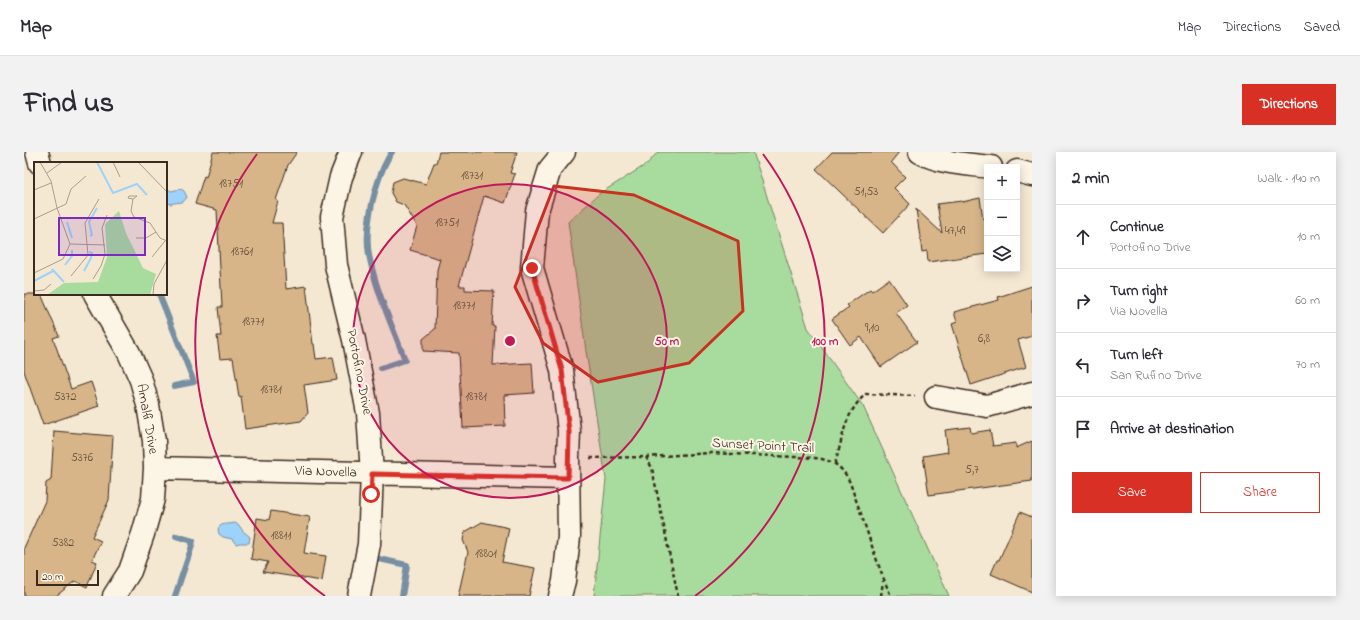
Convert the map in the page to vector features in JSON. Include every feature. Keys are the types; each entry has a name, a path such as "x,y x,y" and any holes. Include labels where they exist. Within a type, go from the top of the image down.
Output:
{"street":[{"path":"36,152 40,162"},
{"name":"Portofino Drive","path":"351,152 341,177 332,217 336,265 354,340 368,413 372,474 369,544 359,596"},
{"path":"560,596 564,581 569,537 569,432 562,370 532,268 537,211 550,169 564,152"},
{"path":"920,152 931,158 946,162 984,166"},
{"path":"1020,172 1032,175"},
{"name":"Amalfi Drive","path":"96,295 129,352 141,380 148,405 155,468 152,499 144,534 130,571 114,596"},
{"path":"936,396 987,406 1032,393"},
{"name":"Via Novella","path":"155,468 372,474 568,468"}],"path":[{"path":"891,596 847,477 835,464 844,427 859,400 866,394 936,396"},
{"name":"Sunset Point Trail","path":"568,468 646,457 711,453 815,458 825,459 835,464"},
{"path":"646,457 652,468 678,596"},
{"path":"881,596 884,580"}],"highlighted area":[{"path":"554,186 634,195 738,241 743,311 689,363 598,382 543,343 515,287"}],"green space":[{"path":"658,152 753,152 808,328 863,406 949,596 594,596 606,479 568,222 599,194 647,164"}],"water":[{"path":"167,189 171,191 181,189 184,191 187,197 184,201 171,204 167,203"},
{"path":"234,523 238,524 250,537 249,543 237,544 232,539 223,537 219,534 218,529 221,525"}],"building":[{"path":"213,152 297,152 288,165 276,200 278,201 272,223 282,223 286,289 306,286 316,359 333,357 337,380 304,385 308,413 301,421 245,429 241,396 239,397 233,358 220,359 217,336 221,336 218,307 222,307 217,210 195,204 204,176 206,177"},
{"path":"439,152 517,152 510,173 515,174 505,203 484,196 459,286 465,286 465,290 494,291 492,326 495,326 493,365 532,363 534,393 504,395 505,426 463,428 459,353 423,351 423,339 435,329 437,270 440,259 410,250 417,226 404,205 396,202 391,193 393,182 403,178 426,184 434,163 436,163"},
{"path":"832,152 899,152 891,162 905,177 894,188 910,204 883,233 816,169"},
{"path":"980,198 984,219 984,254 928,262 927,251 922,252 916,209 942,233 937,204 962,202"},
{"path":"889,279 907,305 896,313 917,342 881,367 861,337 850,345 832,319 849,307 847,305 870,289 872,291"},
{"path":"1032,286 1032,336 1018,340 1026,367 971,385 952,324 957,322 954,312 999,300 998,297"},
{"path":"24,294 41,295 59,336 53,338 71,389 91,382 99,406 43,425 24,371"},
{"path":"970,427 971,433 990,430 993,446 1016,443 1016,448 1032,441 1032,481 929,495 923,456 948,452 945,430"},
{"path":"54,431 113,436 109,500 92,537 101,541 92,560 97,562 87,587 75,581 56,596 24,596 24,548 45,501 46,483 51,480"},
{"path":"271,511 310,517 304,553 326,556 322,581 263,572 268,562 251,559 257,518 269,520"},
{"path":"1020,512 1032,517 1032,592 991,574 997,560 999,560"},
{"path":"482,522 509,528 502,562 535,568 529,596 458,596 468,552 463,540 465,532"}],"waterway":[{"path":"381,368 405,360 380,295 372,268 368,247 369,221 374,196 382,169 392,152"},
{"path":"159,295 194,382 174,386"},
{"path":"175,596 193,541 176,536"},
{"path":"379,559 407,565 402,596"}],"route":[{"path":"371,494 372,474 568,478 569,432 562,370 532,268"}]}
